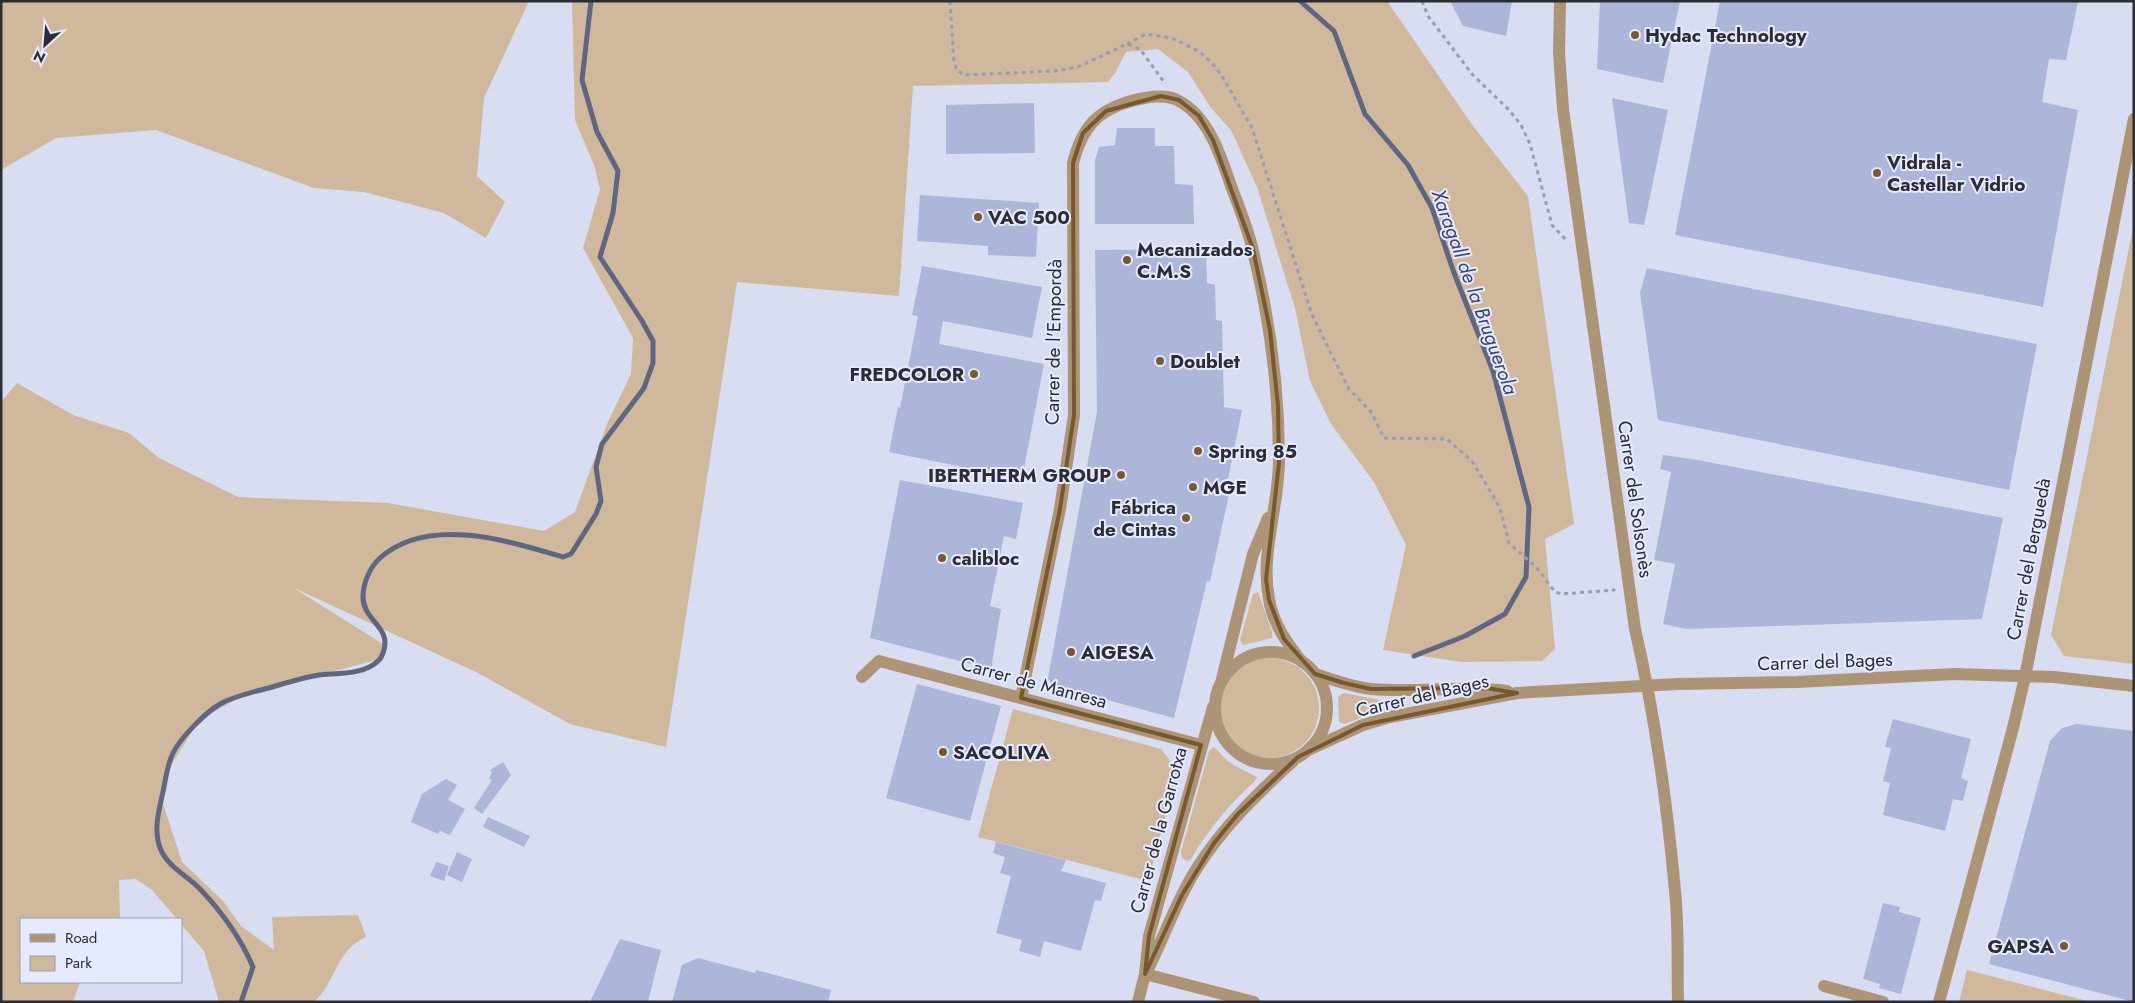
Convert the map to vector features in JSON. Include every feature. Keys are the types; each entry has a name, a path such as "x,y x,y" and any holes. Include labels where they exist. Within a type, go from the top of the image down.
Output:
{"street":[{"name":"Carrer del Solsonès","path":"1560,1 1559,53 1563,109 1635,628 1657,739 1675,893 1678,1002"},
{"name":"Carrer de l'Empordà","path":"1021,698 1060,509 1074,415 1073,163 1083,133 1106,111 1132,101 1161,96 1176,100"},
{"path":"1176,100 1198,116 1213,140 1253,249 1270,330 1278,406 1279,463 1276,500 1267,565 1269,600 1284,639 1302,662 1315,674 1324,693 1326,713 1324,727 1318,739 1303,753 1283,762 1267,764 1252,761 1238,753 1226,742 1218,729 1215,713 1216,698 1227,653 1254,554 1276,500"},
{"name":"Carrer del Berguedà","path":"1940,1002 2013,728 2134,118"},
{"path":"1221,682 1230,670 1242,660 1257,654 1272,652 1288,655 1302,662"},
{"name":"Carrer de Manresa","path":"862,676 879,661 1201,745"},
{"name":"Carrer del Bages","path":"1315,674 1344,684 1370,689 1486,688 1517,693"},
{"name":"Carrer del Bages","path":"1303,753 1363,725 1390,717 1517,693 1954,674 2054,678 2134,686"},
{"name":"Carrer de la Garrotxa","path":"1138,1002 1145,974 1149,936 1201,745 1216,698"},
{"name":"Carrer de la Garrotxa","path":"1145,974 1182,895 1196,869 1214,843 1237,815 1303,753"},
{"path":"1145,974 1254,1002"},
{"path":"1824,986 1883,1002"}],"path":[{"path":"950,1 954,62 957,70 964,75 1055,71 1078,67 1146,34 1172,38 1200,52 1222,76 1252,128 1312,315 1349,389 1372,413 1384,438 1447,438 1472,461 1481,475 1500,508 1509,543 1537,568 1555,592 1562,594 1614,590 1615,598"},
{"path":"1422,1 1428,16 1472,74 1509,110 1521,125 1530,144 1552,225 1584,257"},
{"path":"1127,44 1140,49 1176,100"}],"highlighted area":[{"path":"1161,96 1179,100 1199,116 1213,140 1253,249 1270,330 1278,406 1279,463 1266,579 1269,600 1284,639 1315,674 1344,683 1371,689 1486,688 1517,693 1363,725 1298,757 1237,815 1214,843 1182,895 1145,974 1149,936 1201,745 1021,698 1060,509 1074,415 1073,163 1083,133 1106,111"}],"green space":[{"path":"1,1 529,1 484,98 477,176 505,202 486,238 444,213 364,192 314,188 156,130 56,138 1,170"},
{"path":"572,1 1387,1 1473,126 1528,196 1574,524 1545,539 1555,649 1542,661 1461,662 1383,650 1406,545 1374,482 1331,424 1310,381 1295,308 1257,187 1231,130 1211,108 1188,72 1158,49 1126,52 1108,82 913,86 899,296 737,282 666,747 570,724 478,673 294,588 386,646 380,659 246,694 199,720 167,772 162,801 182,862 223,901 241,926 274,950 272,917 358,915 366,937 348,950 322,994 314,1002 219,1002 204,951 182,925 182,918 176,918 152,890 136,879 119,880 120,918 20,918 20,983 80,983 73,1002 1,1002 1,402 17,383 73,415 129,433 159,458 238,497 388,503 544,531 575,512 607,424 631,374 633,338 583,248 600,189 594,165 575,120"},
{"path":"2134,223 2134,664 2064,656 2051,635"},
{"path":"1258,592 1272,632 1272,638 1243,645 1240,640 1253,594"},
{"path":"1269,658 1288,662 1304,673 1315,689 1319,708 1315,727 1304,743 1288,754 1269,758 1250,754 1234,743 1223,727 1219,708 1223,689 1234,673 1250,662"},
{"path":"1344,693 1380,700 1382,706 1380,711 1344,724 1339,722 1338,697"},
{"path":"1013,709 1161,749 1178,771 1148,881 978,837"},
{"path":"1213,747 1231,763 1257,777 1220,818 1204,838 1191,859 1187,861 1182,858 1181,852 1209,751"},
{"path":"1967,970 2091,1002 1959,1002"}],"building":[{"path":"1450,1 1512,1 1506,36 1463,26"},
{"name":"Hydac Technology","path":"1600,1 1680,1 1663,83 1597,69"},
{"name":"Vidrala - Castellar Vidrio","path":"1720,1 2078,1 2066,60 2049,59 2042,102 2078,110 2043,307 1675,235"},
{"path":"1612,98 1668,110 1644,225 1629,223"},
{"path":"1034,103 1035,153 946,154 946,105"},
{"path":"1117,128 1155,128 1155,146 1174,146 1175,184 1193,185 1194,224 1095,224 1095,160 1099,147 1115,145"},
{"name":"VAC 500","path":"920,195 1039,203 1036,257 988,255 988,246 917,241"},
{"path":"1206,249 1207,283 1215,285 1216,320 1222,321 1224,407 1242,410 1228,479 1232,480 1210,582 1207,581 1174,718 1052,685 1048,678 1097,412 1095,250"},
{"path":"922,266 1042,287 1032,338 943,321 939,344 1044,364 1022,479 889,452 898,407 900,408 918,316 912,315"},
{"path":"1647,268 2037,344 2009,490 1658,420 1640,293"},
{"path":"1663,455 2003,518 1982,619 1686,629 1663,624 1675,564 1654,560 1671,472 1660,469"},
{"name":"calibloc","path":"900,480 1023,503 1016,539 1004,536 990,606 1001,609 991,669 870,638"},
{"name":"SACOLIVA","path":"917,684 1001,706 970,821 886,798"},
{"path":"1893,719 1971,739 1961,778 1968,781 1963,801 1953,799 1945,831 1883,815 1890,783 1883,781 1891,748 1885,747"},
{"path":"2077,724 2134,731 2134,1002 1989,964 2050,741 2062,728"},
{"path":"503,762 511,775 482,814 474,808 492,780 489,778 492,773 490,770"},
{"path":"446,779 457,785 448,800 465,809 450,835 440,831 438,834 411,822 422,794"},
{"path":"488,817 530,836 524,847 483,827"},
{"path":"996,842 1066,860 1061,871 1106,883 1101,901 1095,900 1081,951 1044,941 1040,957 1019,951 1022,940 996,933 1011,876 1000,873 1005,857 993,853"},
{"path":"457,852 472,859 462,882 447,875"},
{"path":"436,862 449,866 444,881 430,876"},
{"path":"1883,903 1900,907 1899,912 1921,918 1901,994 1879,988 1880,984 1863,979"},
{"path":"620,939 661,950 648,1002 590,1002"},
{"path":"698,958 755,973 756,970 831,990 828,1002 672,1002 682,965"}],"waterway":[{"path":"241,1002 253,967 248,957 230,926 195,884 168,861 158,842 159,810 168,765 177,747 187,733 201,719 225,701 244,694 319,675 359,671 373,665 380,659 385,644 384,637 364,605 364,586 376,562 399,545 421,537 469,535 518,544 563,557 571,554 596,514 601,501 596,467 602,444 644,388 653,363 653,341 600,257 613,213 618,171 597,132 582,80 591,1"},
{"name":"Xaragall de la Bruguerola","path":"1300,1 1334,31 1365,114 1408,165 1432,208 1454,273 1493,371 1529,507 1526,577 1505,614 1465,636 1414,656"}],"place":[{"name":"Hydac Technology","path":"1635,35"},
{"name":"Vidrala - Castellar Vidrio","path":"1877,173"},
{"name":"VAC 500","path":"978,217"},
{"name":"Mecanizados C.M.S","path":"1127,260"},
{"name":"Doublet","path":"1160,361"},
{"name":"FREDCOLOR","path":"974,374"},
{"name":"Spring 85","path":"1198,451"},
{"name":"IBERTHERM GROUP","path":"1121,475"},
{"name":"MGE","path":"1193,487"},
{"name":"Fábrica de Cintas","path":"1186,518"},
{"name":"calibloc","path":"942,558"},
{"name":"AIGESA","path":"1071,652"},
{"name":"SACOLIVA","path":"943,752"},
{"name":"GAPSA","path":"2064,946"}]}
